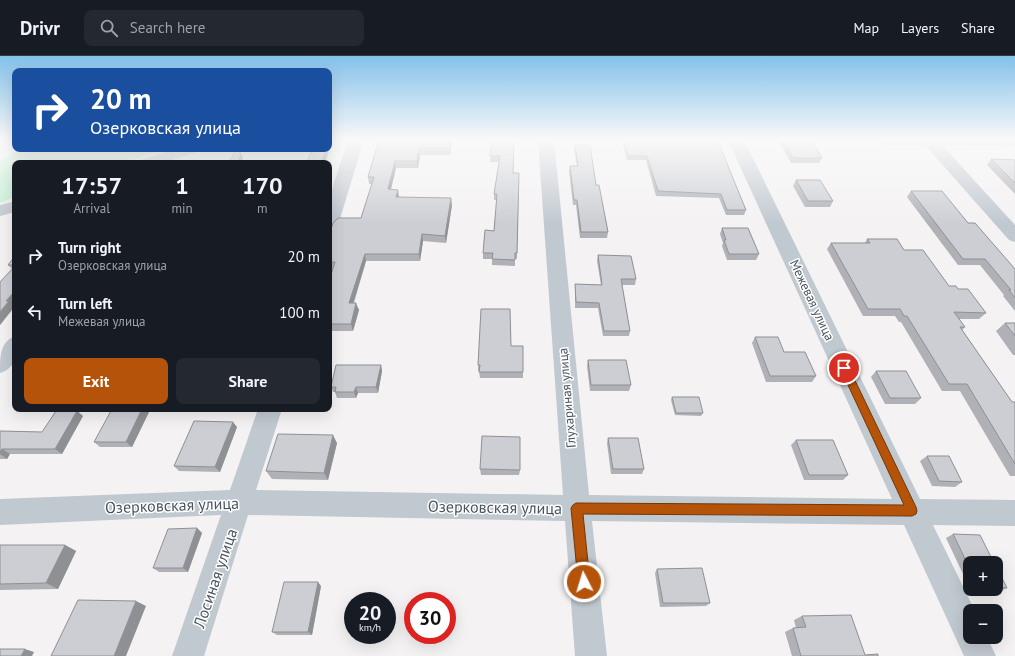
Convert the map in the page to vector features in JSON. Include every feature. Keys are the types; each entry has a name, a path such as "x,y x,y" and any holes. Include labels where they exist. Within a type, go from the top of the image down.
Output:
{"street":[{"path":"332,216 347,168"},
{"name":"Глухариная улица","path":"548,168 576,508 591,656"},
{"name":"Межевая улица","path":"749,168 963,619"},
{"path":"954,168 1015,236"},
{"path":"0,211 12,207"},
{"path":"0,364 12,348"},
{"name":"Лосиная улица","path":"188,656 269,412"},
{"name":"Озерковская улица","path":"0,512 240,502 576,508 1015,513"},
{"path":"975,644 980,656"}],"green space":[{"path":"0,168 12,168 12,198 0,203"}],"building":[{"path":"371,168 393,168 388,189 398,190 396,197 451,198 445,236 422,234 419,254 365,254 349,303 356,303 351,324 332,324 332,272 335,262 332,262 332,226 338,218 361,218 374,177 368,177"},
{"path":"498,168 513,168 513,173 519,173 517,253 515,253 515,260 492,259 493,253 483,253 485,230 494,231 497,194 494,194"},
{"path":"570,168 593,168 596,185 599,185 608,232 581,232 577,200 574,200"},
{"path":"651,168 729,168 746,210 727,210 721,194 658,191"},
{"path":"1000,168 1015,168 1015,183"},
{"path":"796,180 820,180 833,201 808,201"},
{"path":"911,191 942,191 968,223 975,223 1015,269 1015,298 1009,290 1011,290 985,259 963,259"},
{"path":"722,228 748,228 759,254 729,254"},
{"path":"867,239 897,239 904,250 923,250 949,286 956,286 958,289 968,289 986,313 954,312 965,327 960,327 1012,402 1015,402 1015,464 967,384 949,384 907,316 904,316 900,309 868,309 831,243 870,243"},
{"path":"598,255 631,256 636,279 621,279 630,331 604,331 599,303 576,302 575,284 602,285"},
{"path":"12,260 12,265 8,265"},
{"path":"12,269 12,294 6,301 9,301 0,312 0,282"},
{"path":"481,309 510,309 511,346 523,346 523,372 479,372 480,365 478,365"},
{"path":"1005,323 1015,323 1015,336"},
{"path":"755,337 778,337 784,352 805,352 816,376 770,376"},
{"path":"588,360 626,360 631,385 591,385"},
{"path":"336,365 381,365 376,387 356,387 354,392 335,392 336,387 332,387"},
{"path":"876,371 906,371 921,398 890,398"},
{"path":"672,397 699,397 703,413 676,413"},
{"path":"55,412 76,412 55,449 2,449 0,452 0,431 42,432"},
{"path":"110,412 141,412 126,442 94,442"},
{"path":"194,421 233,422 215,467 174,466"},
{"path":"278,434 333,435 324,473 266,471"},
{"path":"482,436 520,437 520,470 480,469"},
{"path":"608,438 638,438 644,469 613,469"},
{"path":"796,440 833,440 848,475 809,475"},
{"path":"927,456 949,456 962,482 939,481"},
{"path":"197,528 183,568 153,568 168,529"},
{"path":"953,534 980,535 990,556 964,556"},
{"path":"0,545 65,545 46,583 0,584"},
{"path":"702,568 710,603 663,603 657,569"},
{"path":"1003,580 1007,588 1003,588"},
{"path":"284,582 318,582 308,632 272,632"},
{"path":"78,600 136,601 114,656 51,656"},
{"path":"851,615 865,655 878,654 878,656 801,656 793,628 806,627 802,616"},
{"path":"0,649 25,649 21,656 0,656"}],"route":[{"path":"584,582 576,508 912,511 844,368"}]}
